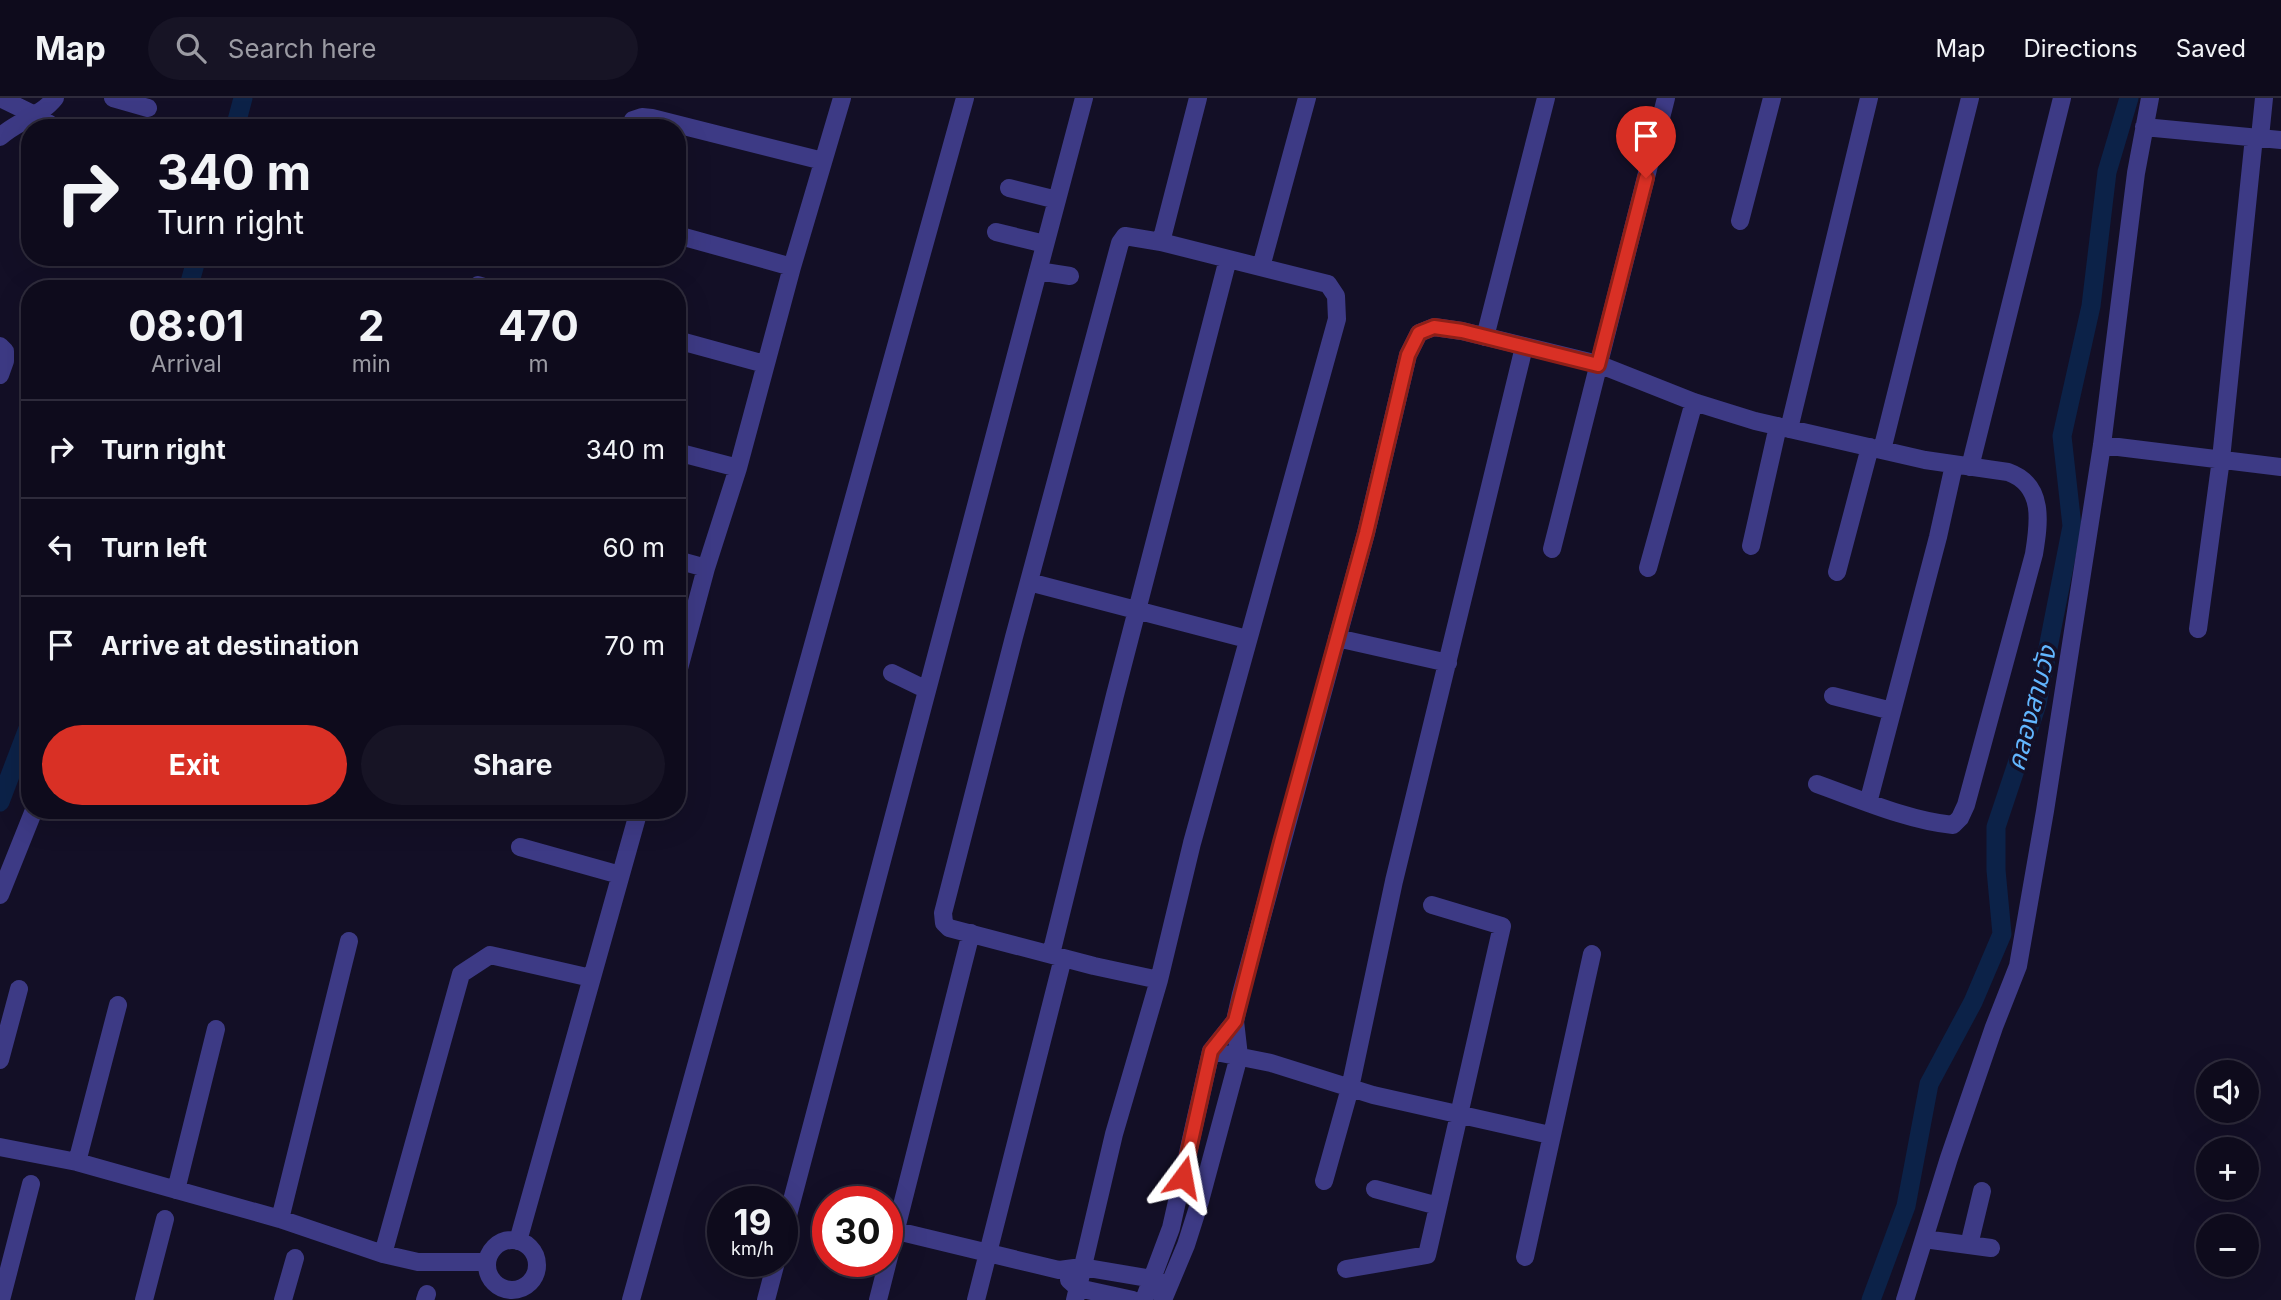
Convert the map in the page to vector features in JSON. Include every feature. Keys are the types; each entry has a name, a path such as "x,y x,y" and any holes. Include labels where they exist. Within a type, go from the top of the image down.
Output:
{"street":[{"path":"0,98 42,119"},
{"path":"30,119 37,116 55,98"},
{"path":"113,98 148,108"},
{"path":"686,640 738,468 792,267 842,98"},
{"path":"631,1300 964,98"},
{"path":"796,1186 1084,98"},
{"path":"1161,242 1198,98"},
{"path":"1261,267 1307,98"},
{"path":"1485,337 1546,98"},
{"path":"1552,549 1666,98"},
{"path":"1740,221 1772,98"},
{"path":"1751,546 1784,428 1868,98"},
{"path":"1837,572 1876,449 1970,98"},
{"path":"1868,803 1938,537 1962,466 2063,98"},
{"path":"1905,1300 1980,1066 2018,966 2102,445 2122,282 2150,98"},
{"path":"2198,629 2221,459 2257,137 2264,98"},
{"path":"636,119 656,119"},
{"path":"3,130 21,123"},
{"path":"686,126 824,161"},
{"path":"2144,127 2281,139"},
{"path":"1009,188 1057,200"},
{"path":"996,232 1045,244"},
{"path":"1077,1294 1114,1134 1159,980 1192,843 1337,319 1336,296 1328,284 1161,242 1125,236 1120,243 943,913 944,923 949,928 1159,980"},
{"path":"686,237 792,267"},
{"path":"976,1300 1137,611 1228,259"},
{"path":"1038,271 1070,276"},
{"path":"1144,1300 1165,1291 1191,1230 1240,1056 1235,1021 1366,533 1408,355 1419,333 1434,327 1524,346 1598,365 1694,402 1784,428 1962,466 2008,472 2020,476 2028,485 2037,502 2039,523 2034,554 1966,805 1960,818 1953,825 1939,823 1868,803 1817,784"},
{"path":"686,342 765,364"},
{"path":"0,346 5,351 0,375"},
{"path":"1324,1181 1350,1088 1395,881 1524,346"},
{"path":"1648,568 1694,402"},
{"path":"2102,445 2281,467"},
{"path":"686,454 738,468"},
{"path":"686,562 706,568"},
{"path":"1029,582 1247,639"},
{"path":"1337,638 1448,663"},
{"path":"892,673 927,690"},
{"path":"1833,696 1892,711"},
{"path":"0,895 30,819"},
{"path":"519,1241 636,819"},
{"path":"520,847 620,875"},
{"path":"1346,1269 1427,1255 1502,926 1432,905"},
{"path":"903,1207 971,933"},
{"path":"279,1219 349,941"},
{"path":"1525,1257 1592,954"},
{"path":"383,1254 461,974 490,955 591,978"},
{"path":"0,1060 19,989"},
{"path":"78,1162 118,1005"},
{"path":"1165,1291 1171,1228 1211,1051 1235,1021"},
{"path":"176,1190 216,1029"},
{"path":"1211,1051 1240,1056 1350,1088 1550,1135"},
{"path":"0,1147 78,1162 279,1219 383,1254 418,1262 487,1262"},
{"path":"1,1300 31,1184"},
{"path":"1375,1189 1438,1206"},
{"path":"1969,1245 1982,1191"},
{"path":"144,1300 165,1219"},
{"path":"1171,1228 1191,1230"},
{"path":"903,1232 1059,1270 1082,1267 1165,1291"},
{"path":"1924,1239 1991,1248"},
{"path":"519,1241 535,1255 537,1266 534,1277 527,1285 505,1295 492,1280 487,1262 498,1245 519,1241"},
{"path":"283,1300 295,1258"},
{"path":"1059,1270 1077,1294 1133,1300"},
{"path":"766,1300 772,1277"},
{"path":"878,1300 884,1277"}],"waterway":[{"path":"237,119 243,98"},
{"name":"คลองสามวัง","path":"1871,1300 1906,1206 1929,1084 1973,1002 2002,934 1996,870 1996,827 2037,704 2072,526 2062,436 2091,306 2107,172 2129,98"},
{"path":"191,280 194,266"},
{"path":"0,802 21,747"}],"route":[{"path":"1183,1177 1211,1051 1235,1021 1366,533 1408,355 1419,333 1434,327 1462,331 1598,365 1646,178"}]}
